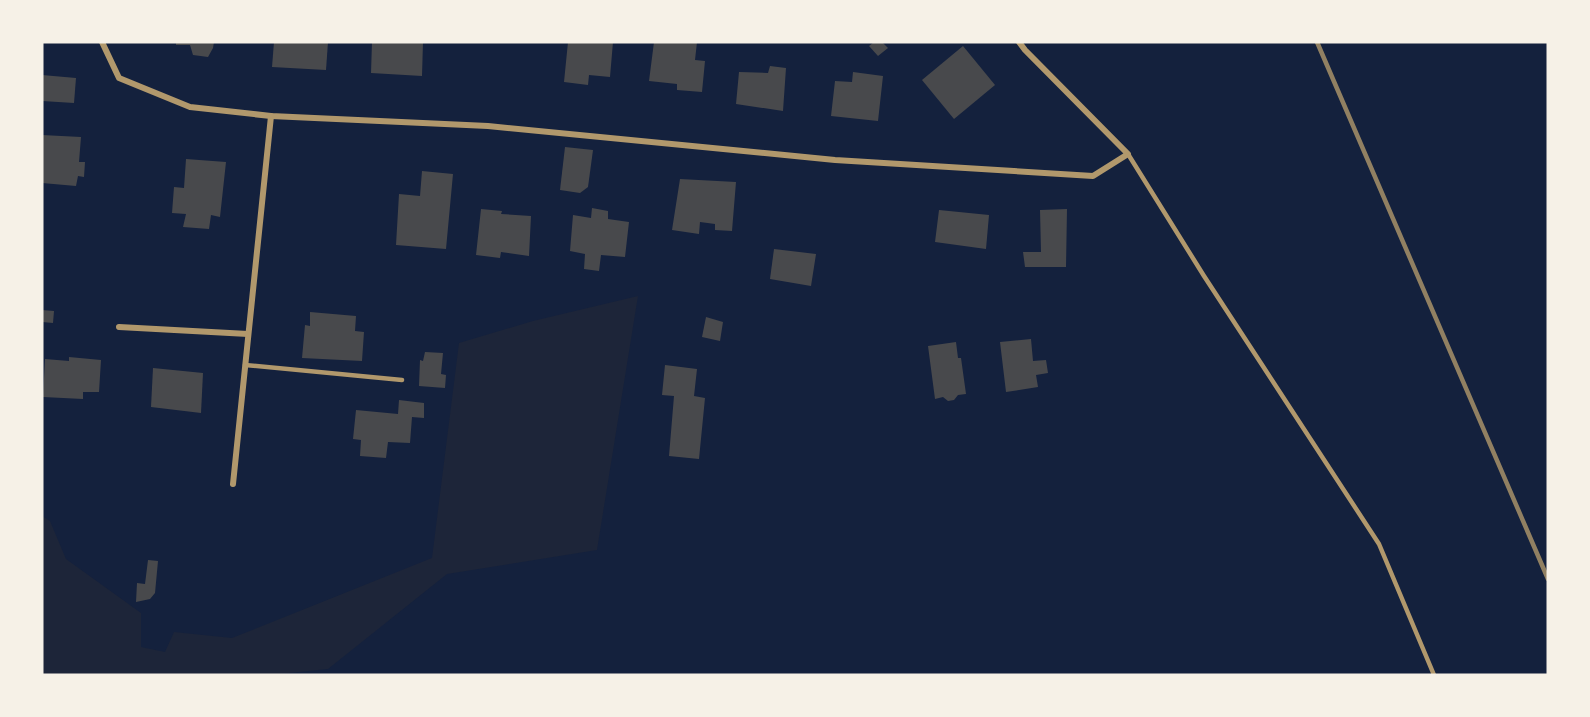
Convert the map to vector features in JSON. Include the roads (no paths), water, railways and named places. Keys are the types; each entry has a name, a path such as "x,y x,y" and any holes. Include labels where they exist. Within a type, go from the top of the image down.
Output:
{"street":[{"path":"102,42 119,78 190,107 271,116 488,126 836,160 1093,176 1128,154 1018,42"},
{"path":"233,484 271,116"},
{"path":"119,327 248,334"}],"lane":[{"path":"1128,154 1204,276 1379,543 1434,675"},
{"path":"245,365 402,380"}],"railway":[{"path":"1317,42 1548,579"}]}
